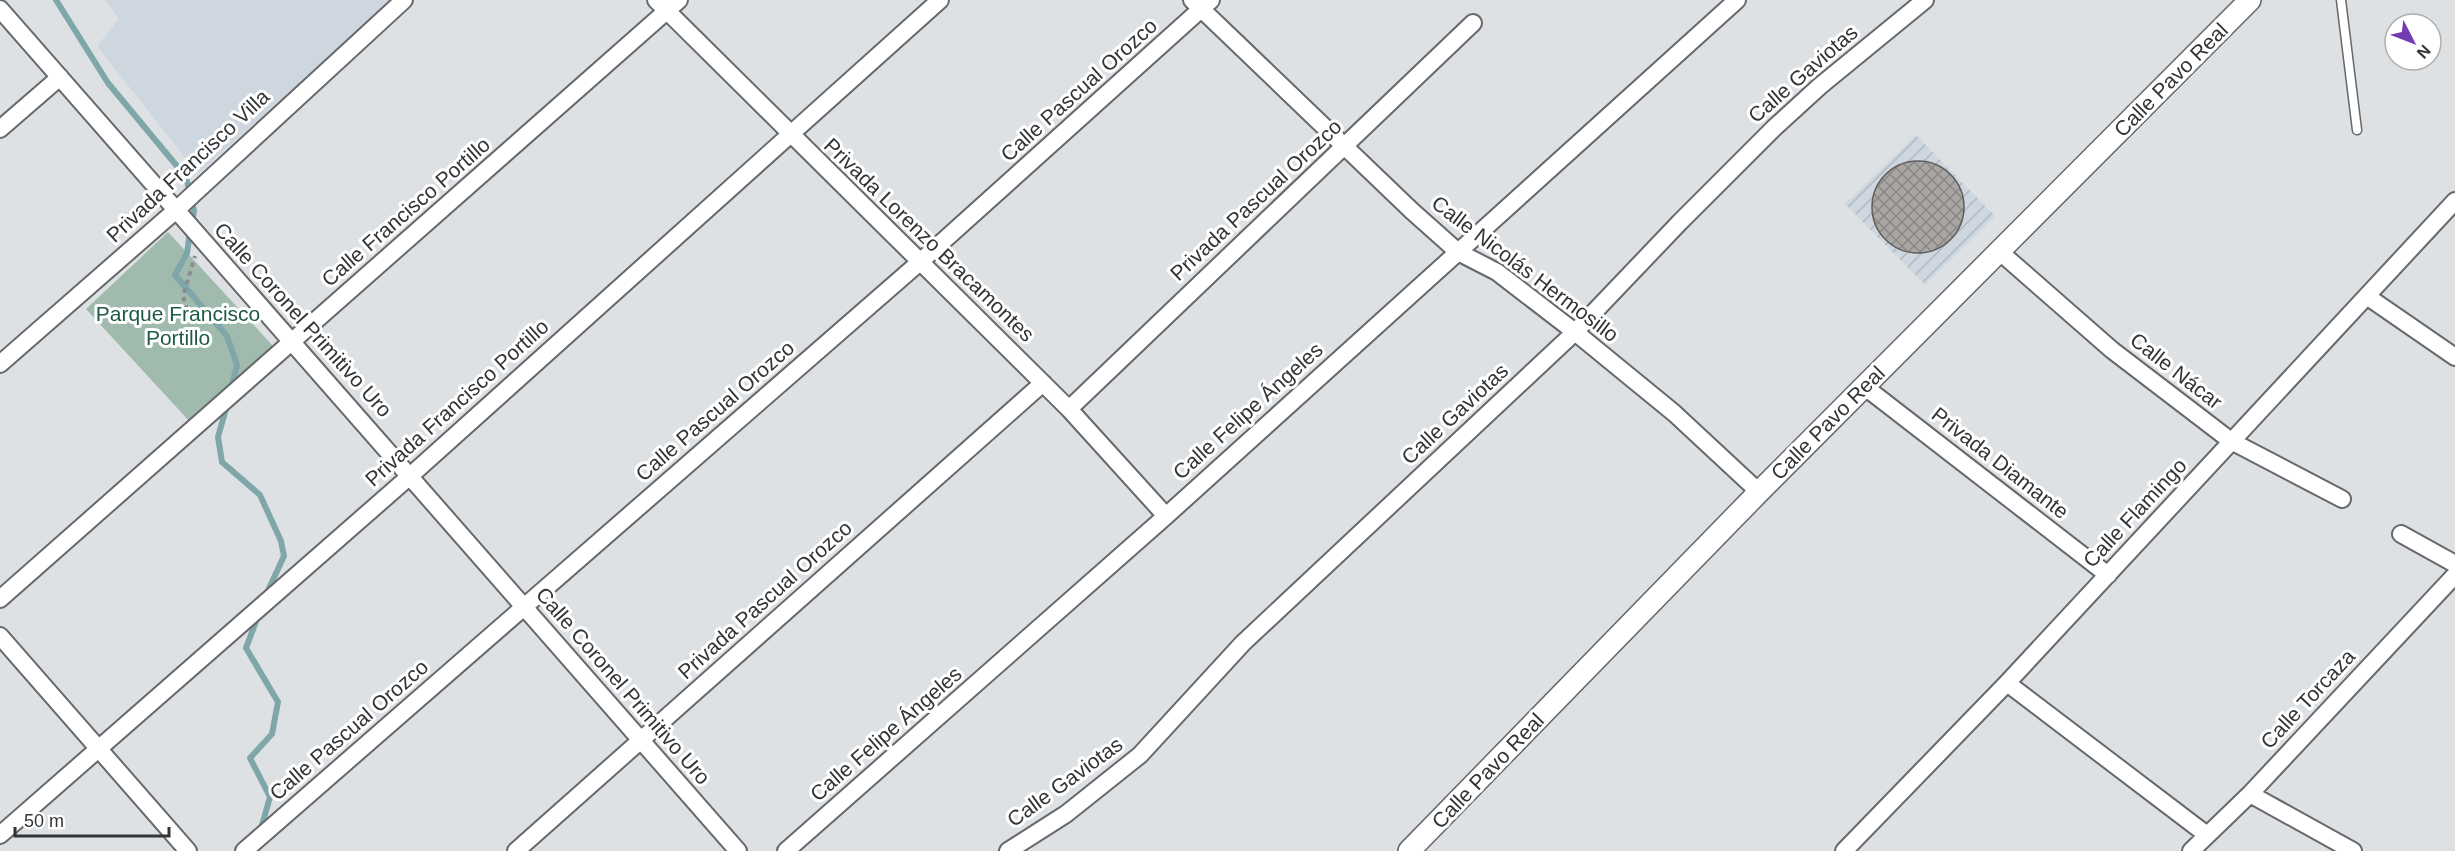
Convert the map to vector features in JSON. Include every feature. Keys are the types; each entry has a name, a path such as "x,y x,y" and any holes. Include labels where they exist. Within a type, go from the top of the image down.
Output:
{"street":[{"name":"Privada Francisco Villa","path":"0,364 175,211 404,0"},
{"name":"Privada Francisco Portillo","path":"0,835 410,476 940,0"},
{"name":"Calle Felipe Ángeles","path":"786,851 1166,516 1737,0"},
{"name":"Calle Gaviotas","path":"1008,851 1066,814 1140,755 1243,643 1575,332 1774,128 1820,86 1925,0"},
{"name":"Calle Pavo Real","path":"1409,851 1759,492 2250,0"},
{"name":"Calle Nicolás Hermosillo","path":"1202,3 1345,147 1458,252 1497,272 1575,332 1674,413 1759,492"},
{"name":"Calle Pascual Orozco","path":"244,851 921,261 1202,3"},
{"name":"Privada Lorenzo Bracamontes","path":"667,4 789,134 921,261 1069,409 1166,516"},
{"name":"Calle Francisco Portillo","path":"0,599 293,341 667,4"},
{"name":"Calle Coronel Primitivo Uro","path":"0,9 738,851"},
{"name":"Privada Pascual Orozco","path":"1069,409 1473,22"},
{"path":"0,129 60,77"},
{"name":"Calle Flamingo","path":"1844,851 2007,683 2455,201"},
{"name":"Calle Nácar","path":"2000,252 2112,350 2231,441 2342,499"},
{"path":"2368,297 2455,357"},
{"name":"Privada Pascual Orozco","path":"516,851 1043,383"},
{"name":"Privada Diamante","path":"1865,387 2108,575"},
{"path":"2401,534 2455,564"},
{"name":"Calle Torcaza","path":"2191,851 2250,794 2455,575"},
{"path":"0,636 188,851"},
{"path":"2007,683 2207,835"},
{"path":"2250,794 2353,851"}],"lane":[{"path":"2341,0 2357,130"}],"path":[{"path":"187,310 183,296 201,238"}],"shaded area":[{"path":"105,0 391,0 198,174 97,46 119,19"},
{"path":"1916,135 1995,216 1925,285 1845,204"}],"green space":[{"name":"Parque Francisco Portillo","path":"168,232 273,346 191,423 86,309"}],"building":[{"path":"1918,161 1936,164 1951,174 1961,189 1964,207 1961,225 1951,240 1936,250 1918,253 1900,250 1885,240 1875,225 1872,207 1875,189 1885,174 1900,164"}],"waterway":[{"path":"56,0 108,83 186,177 194,211 192,222"},
{"path":"190,232 187,253 175,275 227,336 237,365 231,389"},
{"path":"227,405 218,437 222,462 260,495 281,541 284,556 266,595"},
{"path":"258,616 246,648 278,702 272,734 250,758 270,797 260,832"}]}
